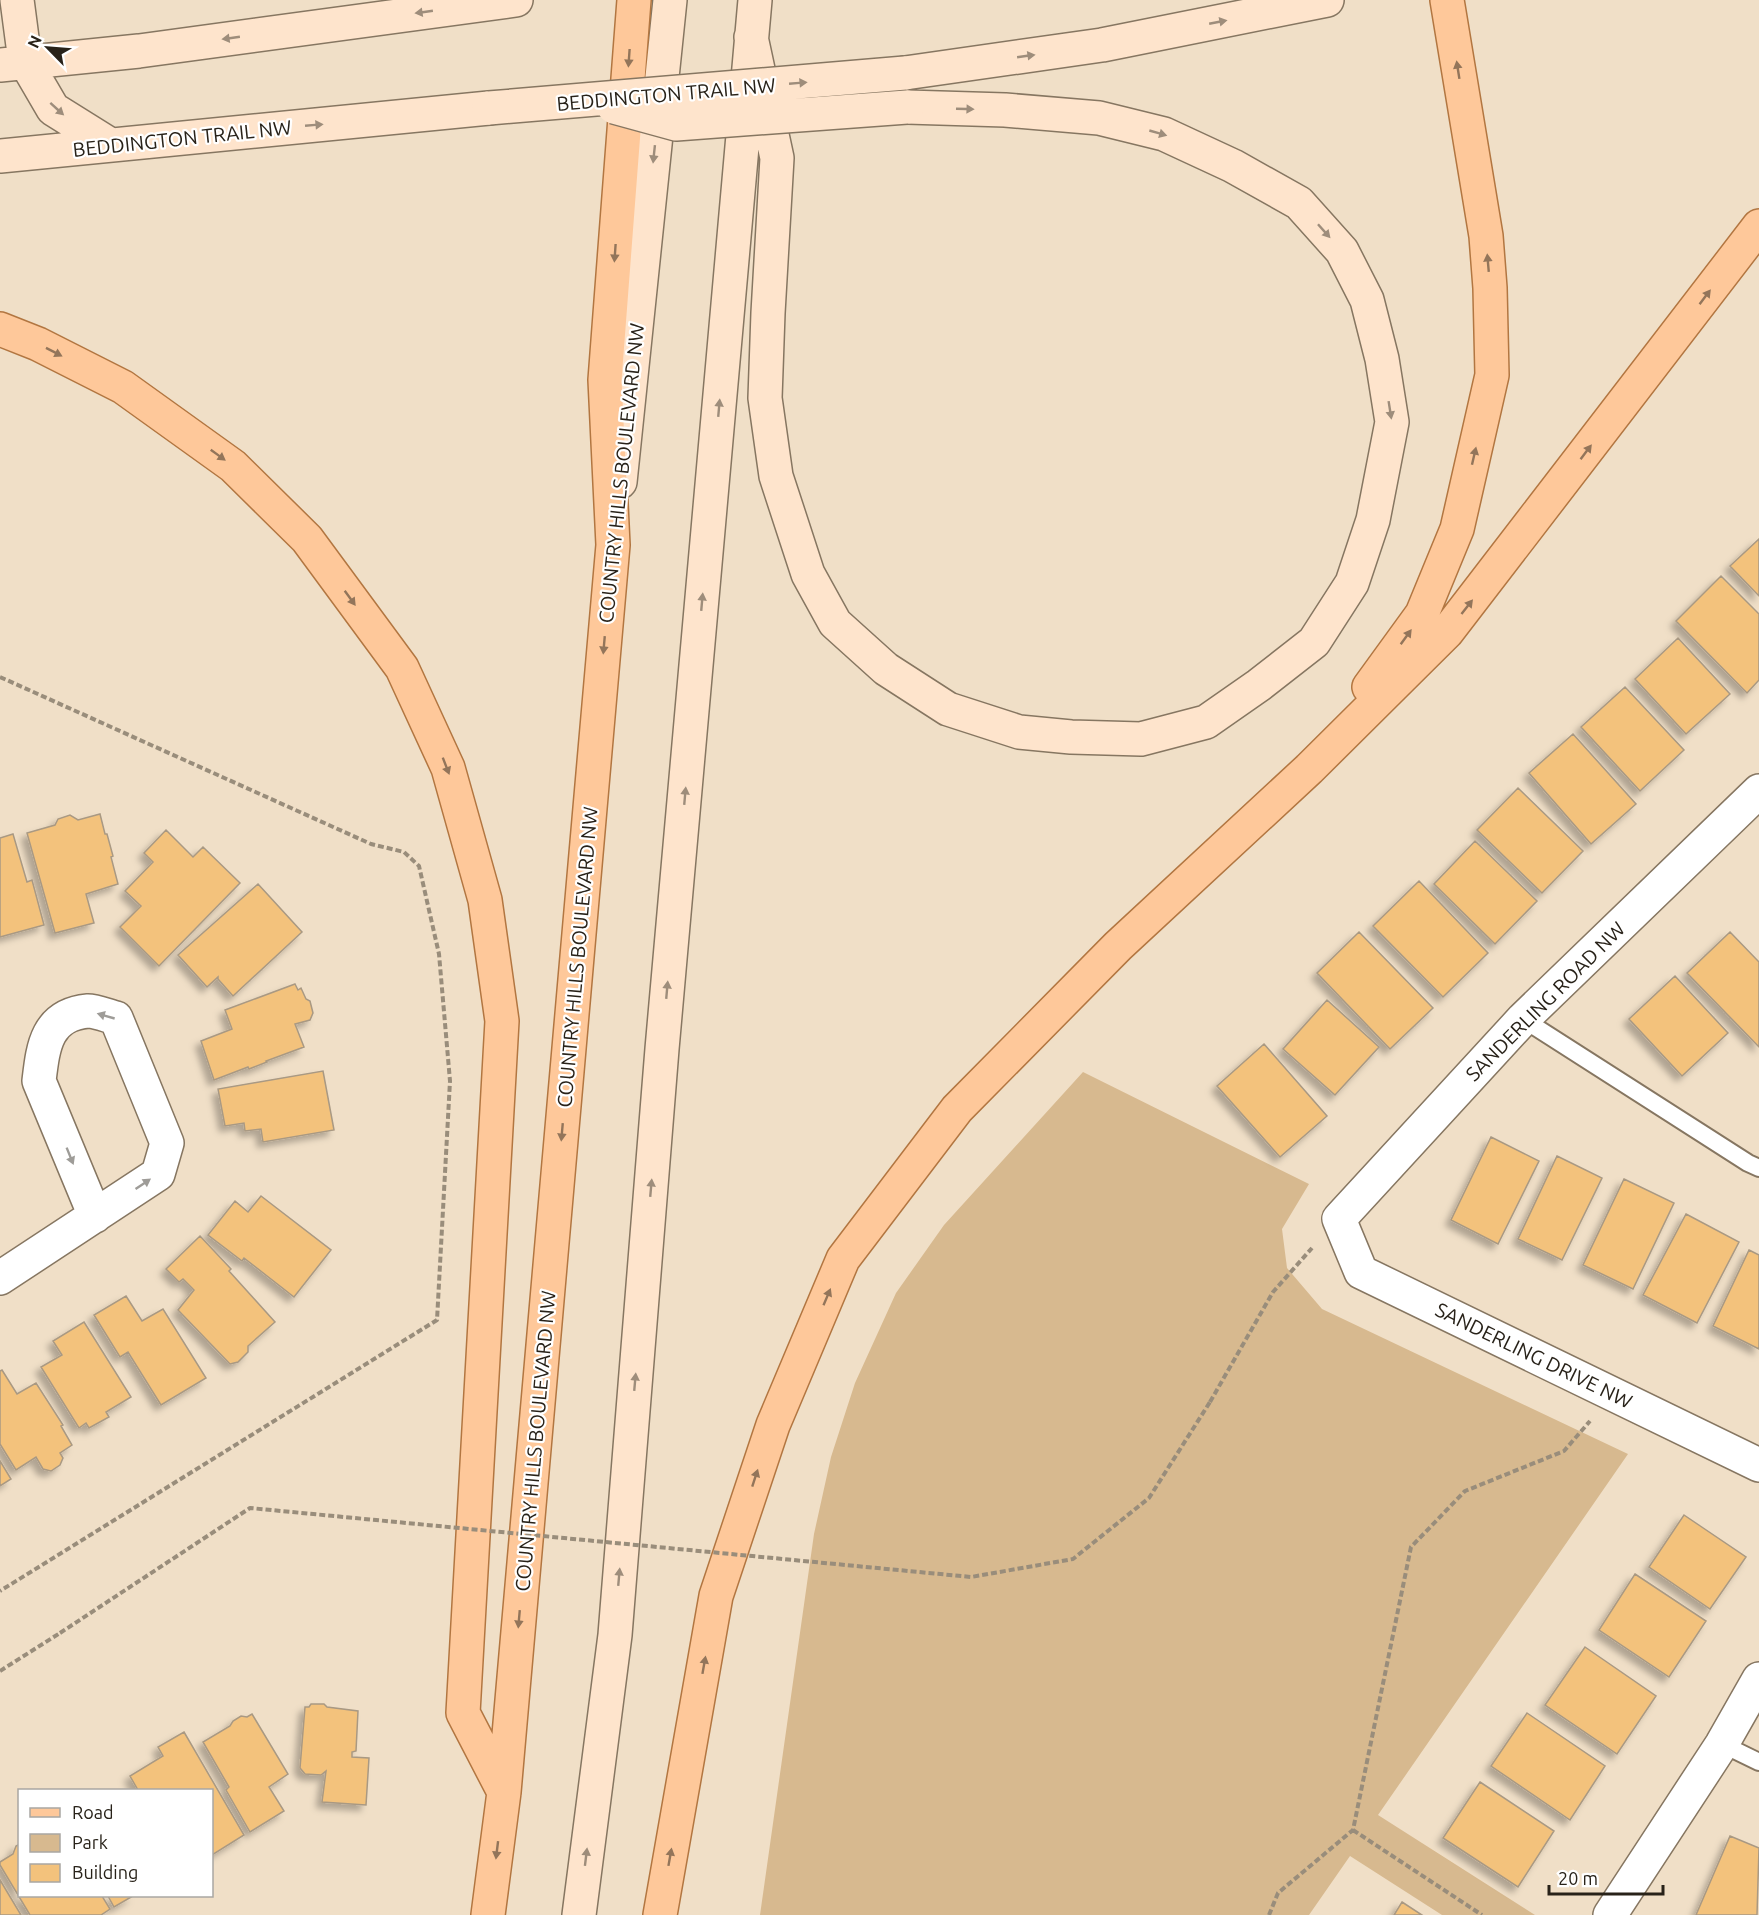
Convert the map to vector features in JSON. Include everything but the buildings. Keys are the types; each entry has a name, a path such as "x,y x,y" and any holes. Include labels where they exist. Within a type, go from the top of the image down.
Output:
{"main road":[{"path":"17,0 13,63 53,109 109,144"},
{"path":"613,545 605,380 634,0"},
{"name":"COUNTRY HILLS BOULEVARD NW","path":"488,1915 504,1792 613,545 670,0"},
{"path":"579,1915 615,1635 663,1037 755,0"},
{"name":"BEDDINGTON TRAIL NW","path":"0,156 489,108 905,73 1102,45 1327,0"},
{"path":"1309,769 1422,614 1457,529 1492,375 1486,236 1447,0"},
{"path":"13,63 139,51 509,1"},
{"path":"592,100 676,124 907,107 1005,110 1099,118 1164,134 1233,166 1299,203 1342,251 1367,300 1382,359 1392,422 1373,520 1352,584 1314,642 1206,722 1141,739 1071,737 1020,732 948,709 886,669 836,623 808,574 776,476 765,398 777,158 751,37"},
{"path":"660,1915 716,1596 773,1425 843,1259 957,1108 1118,946 1309,769 1447,632 1759,226"},
{"path":"0,329 38,344 123,387 233,466 307,539 402,668 448,768 486,900 502,1021 463,1713 504,1792"}],"street":[{"name":"SANDERLING ROAD NW","path":"1339,1219 1523,1019 1759,791"},
{"path":"0,1278 95,1216 158,1174 167,1143 116,1018 90,1011 64,1017 48,1033 39,1081 95,1216"},
{"name":"SANDERLING DRIVE NW","path":"1339,1219 1361,1272 1759,1465"},
{"path":"1610,1915 1722,1744 1759,1679"}],"lane":[{"path":"1523,1019 1755,1160"},
{"path":"1722,1744 1759,1762"}],"path":[{"path":"0,677 371,844 404,852 420,866 439,954 450,1081 437,1320 0,1591"},
{"path":"0,1671 250,1508 970,1577 1072,1559 1149,1498 1210,1402 1273,1292 1339,1219"},
{"path":"1269,1915 1278,1893 1353,1830 1411,1546 1465,1491 1564,1451 1589,1424 1598,1385"},
{"path":"1353,1830 1482,1915"}],"green space":[{"path":"1083,1072 1309,1184 1282,1229 1287,1268 1322,1309 1628,1454 1378,1815 1535,1915 1442,1915 1350,1856 1309,1915 760,1915 814,1534 831,1457 855,1383 896,1293 944,1225"}]}
